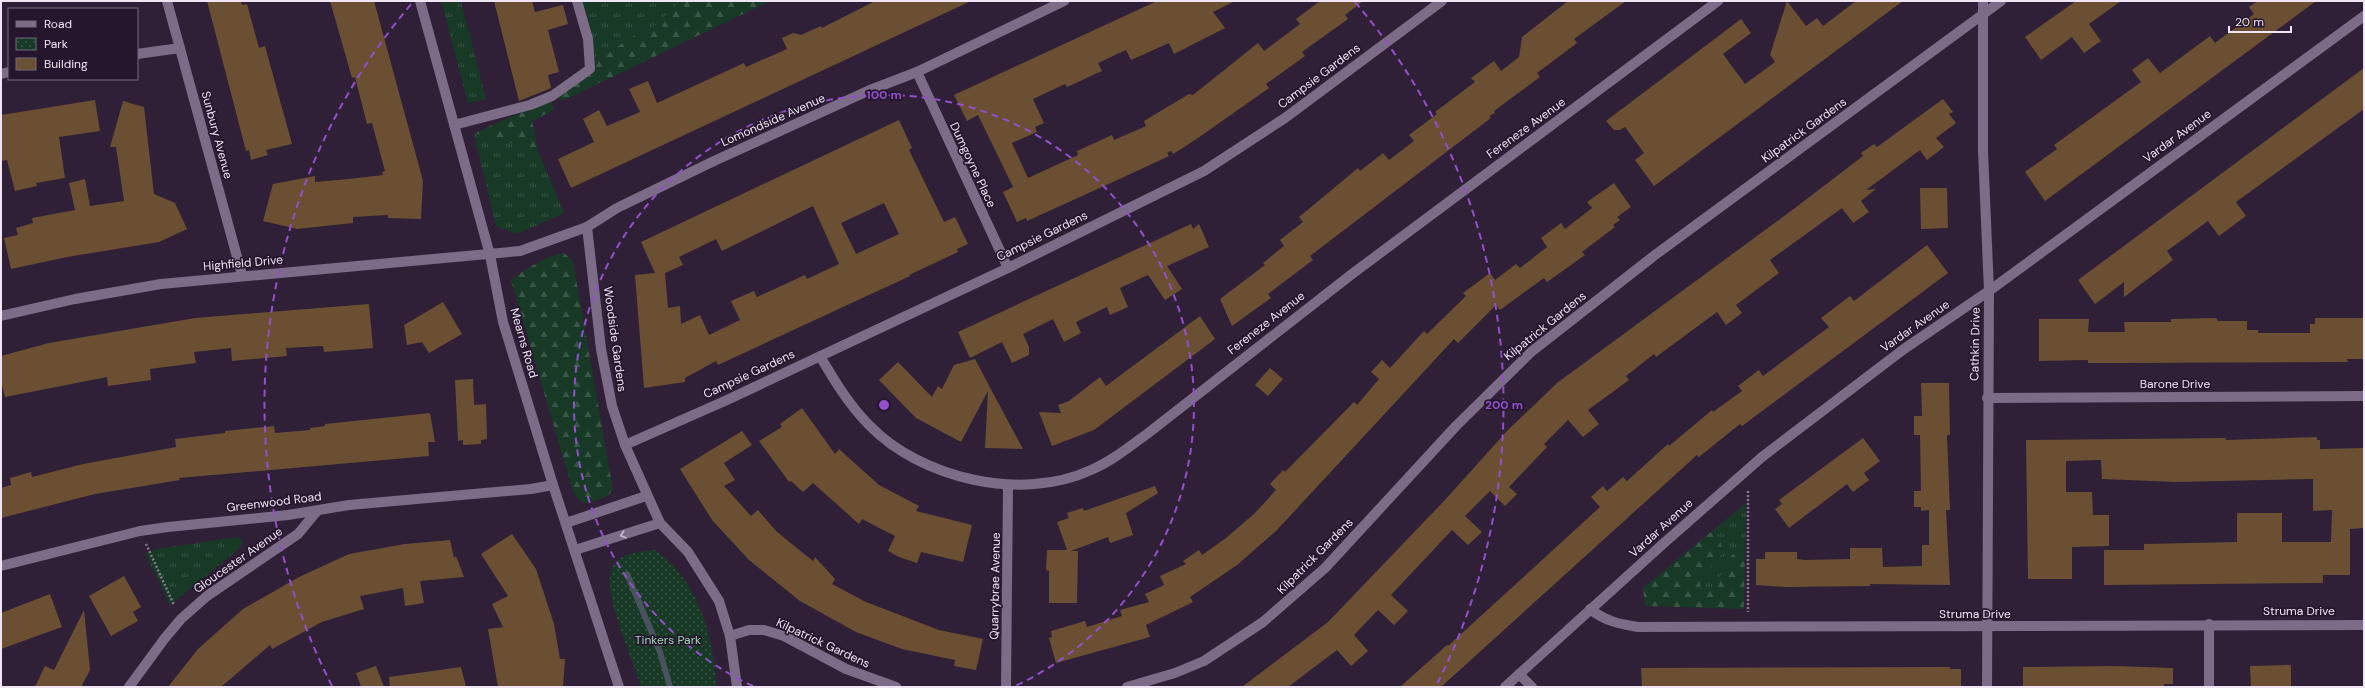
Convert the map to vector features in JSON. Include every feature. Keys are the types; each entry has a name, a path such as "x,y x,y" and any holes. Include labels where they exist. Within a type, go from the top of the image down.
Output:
{"street":[{"name":"Sunbury Avenue","path":"167,1 242,275"},
{"name":"Mearns Road","path":"420,1 490,255 503,322 553,485 619,687"},
{"path":"454,125 530,105 552,96 590,69 588,39 577,1"},
{"name":"Lomondside Avenue","path":"490,255 520,251 587,227 617,208 714,161 870,90 917,72 1064,1"},
{"name":"Campsie Gardens","path":"625,445 1008,268 1204,171 1285,118 1442,1"},
{"name":"Fereneze Avenue","path":"820,356 849,401 869,426 890,444 918,460 944,471 978,481 1008,486 1062,480 1090,471 1114,458 1358,269 1718,1"},
{"name":"Cathkin Drive","path":"1983,1 1983,151 1989,292 1987,398 1987,687"},
{"name":"Kilpatrick Gardens","path":"1127,687 1175,673 1204,661 1264,622 1325,568 1456,426 1530,352 1661,250 2001,1"},
{"name":"Vardar Avenue","path":"1505,687 1746,470 1904,349 1989,292 2364,16"},
{"path":"138,54 180,48"},
{"name":"Dumgoyne Place","path":"917,72 1008,268"},
{"name":"Woodside Gardens","path":"587,227 601,349 612,406 625,445 646,496"},
{"name":"Highfield Drive","path":"1,316 75,299 153,285 242,275 490,255"},
{"name":"Barone Drive","path":"1987,398 2364,396"},
{"name":"Greenwood Road","path":"1,566 140,531 317,511 349,505 531,489 553,485"},
{"name":"Quarrybrae Avenue","path":"1006,687 1008,486"},
{"path":"566,523 646,496 660,523 688,552 720,601 730,636 737,687"},
{"name":"Gloucester Avenue","path":"130,687 160,644 181,619 207,596 298,534 317,511"},
{"path":"575,550 660,523"},
{"name":"Struma Drive","path":"1590,609 1602,618 1617,624 1638,627 1986,627 2209,624 2364,625"},
{"path":"2209,624 2209,687"},
{"name":"Kilpatrick Gardens","path":"730,636 749,630 764,630 784,636 846,669 896,687"},
{"path":"1519,674 1532,687"}],"path":[{"path":"1746,470 1748,626"},
{"path":"140,531 181,619"}],"green space":[{"path":"441,1 461,1 486,99 468,103"},
{"path":"577,1 765,1 608,72 589,62"},
{"path":"680,1 770,1 562,101 553,93 628,39 656,25"},
{"path":"550,100 554,110 532,121 538,151 474,133"},
{"path":"474,133 538,151 564,213 517,234 496,226"},
{"path":"564,253 573,261 613,490 604,498 584,503 574,495 511,280 529,267 550,257"},
{"path":"1746,503 1745,548 1732,555 1712,591 1704,591 1700,585 1706,572 1722,553 1721,543 1712,531"},
{"path":"1712,531 1721,543 1722,553 1706,572 1700,585 1704,591 1712,591 1732,555 1745,548 1744,609 1645,606 1643,588"},
{"path":"237,537 242,540 240,548 170,605 145,553 157,549"},
{"name":"Tinkers Park","path":"655,550 683,577 701,611 712,648 717,687 641,687 613,605 610,588 610,574 615,563 624,556"}],"building":[{"path":"207,1 241,1 242,5 247,4 259,48 265,46 292,144 266,150 268,155 251,160 249,150 246,151"},
{"path":"330,1 374,1 423,181 421,219 388,218 388,215 353,217 353,223 297,229 263,221 273,184 315,176 315,182 349,179 383,175 382,172 385,171 372,123 367,124 355,77 352,78"},
{"path":"494,1 532,1 535,12 563,5 568,24 548,30 559,72 548,75 551,88 519,101"},
{"path":"875,1 971,1 571,188 558,159 594,142 583,119 599,110 607,126 640,112 629,89 648,81 657,103 744,63 746,67 787,49 782,38 793,33 801,35 821,26 822,28"},
{"path":"1157,1 1235,1 1213,12 1225,28 1174,54 1169,43 1131,60 1126,50 1098,63 1102,71 1067,87 1065,84 1033,99 1044,123 1035,127 1037,132 1012,143 1028,178 1078,155 1077,151 1112,135 1114,140 1146,126 1144,121 1189,94 1193,95 1258,43 1264,51 1300,24 1296,19 1320,1 1363,1 1345,15 1348,19 1302,52 1305,56 1266,84 1269,88 1173,154 1171,151 1167,153 1169,156 1126,176 1027,221 1026,218 1017,222 1003,192 1013,187 978,115 967,121 954,95"},
{"path":"1568,1 1626,1 1574,39 1577,43 1537,73 1540,77 1494,111 1495,113 1489,116 1491,118 1310,256 1313,260 1268,294 1271,298 1232,326 1220,299 1265,265 1263,263 1284,246 1280,240 1303,222 1299,217 1358,168 1360,171 1383,153 1389,160 1414,141 1409,135 1437,114 1435,112 1475,82 1471,78 1494,61 1501,71 1519,57 1522,37"},
{"path":"1787,1 1806,26 1817,18 1823,26 1856,1 1903,1 1654,186 1635,160 1644,153 1625,127 1620,130 1614,130 1606,121 1741,19 1751,33 1723,54 1745,84 1775,62 1770,55"},
{"path":"2076,1 2121,1 2089,24 2101,41 2084,53 2072,37 2041,60 2025,37"},
{"path":"2258,1 2316,1 2045,201 2025,172 2057,149 2054,145 2141,82 2132,70 2148,58 2160,73 2210,36 2215,43 2254,14 2249,7"},
{"path":"2364,68 2364,109 2236,202 2246,216 2219,236 2208,221 2167,251 2173,260 2124,297 2124,282 2095,304 2078,280"},
{"path":"1943,99 1953,112 1949,114 1956,123 1936,138 1944,147 1927,160 1920,150 1866,190 1876,189 1861,201 1869,212 1853,223 1842,208 1770,260 1779,273 1736,305 1742,313 1726,325 1717,312 1656,357 1654,354 1626,376 1629,380 1588,410 1599,424 1583,437 1568,420 1544,444 1547,447 1509,487 1517,494 1505,506 1490,491 1465,516 1482,532 1468,545 1452,530 1391,595 1408,611 1394,625 1378,610 1354,635 1368,651 1351,666 1337,650 1288,687 1242,687 1328,622 1444,501 1507,431 1557,383 1795,208 1863,156 1861,153 1874,144 1877,147"},
{"path":"95,100 100,131 59,137 65,178 36,183 37,186 15,191 7,160 1,161 1,115"},
{"path":"123,101 144,107 154,194 175,203 187,229 159,242 67,257 11,269 4,238 18,235 16,228 33,223 32,218 75,210 69,183 85,179 90,206 124,201 116,147 110,147"},
{"path":"899,120 912,148 909,150 944,222 955,217 968,244 957,249 958,252 909,275 910,276 718,365 716,361 685,378 685,382 644,388 635,275 655,273 641,242","holes":["884,203 899,234 856,254 841,223","813,206 839,264 807,279 805,275 757,297 754,291 731,301 740,320 709,335 700,315 681,324 680,306 668,308 665,273 683,265 679,257 716,239 722,251"]},
{"path":"1614,183 1631,207 1617,217 1620,220 1613,225 1615,227 1582,252 1585,255 1547,282 1544,278 1500,310 1496,305 1458,343 1454,339 1276,531 1237,565 1190,597 1193,602 1146,625 1150,637 1056,663 1049,638 1052,637 1051,631 1085,621 1087,627 1122,616 1120,610 1149,602 1145,594 1164,585 1160,576 1186,564 1183,561 1199,550 1202,555 1226,538 1255,513 1276,490 1270,484 1283,470 1285,472 1354,402 1357,405 1379,379 1371,372 1382,360 1390,368 1424,331 1427,334 1466,296 1463,293 1490,273 1495,280 1516,264 1520,268 1547,247 1541,238 1561,223 1565,229 1592,208 1587,202"},
{"path":"1920,188 1947,188 1948,228 1921,229"},
{"path":"1191,224 1193,229 1199,224 1209,247 1167,266 1182,289 1165,300 1148,275 1120,288 1128,307 1110,315 1107,307 1076,322 1081,333 1064,342 1053,319 1023,334 1029,347 1029,355 1012,363 1002,342 970,358 958,332"},
{"path":"1927,245 1948,273 1742,426 1740,424 1699,457 1697,455 1441,687 1400,687 1447,645 1448,646 1600,507 1591,497 1603,486 1607,491 1623,477 1627,481 1668,444 1669,446 1712,410 1713,412 1742,391 1738,386 1759,370 1763,376 1829,327 1821,318 1850,296 1854,301"},
{"path":"443,302 462,334 429,353 422,342 407,345 404,325"},
{"path":"369,304 373,348 324,352 323,346 286,348 287,356 232,361 231,348 194,352 196,363 150,369 151,380 108,386 107,377 5,397 1,381 1,356 49,343 195,318"},
{"path":"1200,316 1215,339 1094,430 1052,446 1039,412 1061,413 1058,405 1069,401 1100,377 1106,386"},
{"path":"2216,318 2218,321 2247,321 2247,330 2258,330 2258,333 2310,333 2310,324 2315,324 2315,318 2364,318 2364,359 2347,359 2348,362 2088,363 2088,360 2039,361 2039,319 2089,319 2088,332 2125,332 2124,322 2171,322 2171,319"},
{"path":"975,359 1023,449 985,448 988,391 961,442 916,418 879,380 898,362 932,397 938,386 942,389 954,365"},
{"path":"1270,368 1283,379 1268,396 1255,385"},
{"path":"473,379 474,405 486,404 487,439 481,440 481,444 463,445 463,440 458,441 455,380"},
{"path":"1921,383 1949,383 1950,435 1947,435 1950,510 1946,510 1950,585 1870,584 1870,586 1785,587 1756,585 1756,559 1765,559 1765,552 1797,552 1797,559 1805,560 1850,559 1850,548 1882,548 1883,567 1922,566 1922,545 1929,545 1929,510 1921,511 1921,507 1914,507 1914,491 1921,491 1920,435 1914,435 1914,416 1922,416"},
{"path":"802,408 835,454 839,449 879,485 919,506 916,511 972,525 963,562 921,552 917,563 899,557 888,551 895,536 862,519 859,524 813,483 803,492 791,481 789,482 759,441 782,427 780,424"},
{"path":"430,413 435,442 428,442 429,456 179,478 180,480 95,494 1,518 1,488 11,485 10,478 31,472 32,477 83,464 176,447 175,439 225,433 225,431 274,426 275,433 310,430 310,428 325,426 325,424"},
{"path":"742,431 752,445 724,463 735,480 724,486 751,516 758,510 777,532 813,561 815,557 835,579 832,584 866,602 939,630 983,639 976,670 954,666 955,660 902,649 856,632 800,601 749,560 712,520 680,469"},
{"path":"2317,437 2317,440 2320,440 2320,449 2364,448 2364,528 2350,529 2350,575 2323,575 2323,583 2104,585 2104,550 2144,550 2144,544 2237,542 2237,513 2282,513 2282,542 2331,542 2332,510 2313,511 2313,479 2176,482 2102,479 2101,460 2066,461 2066,492 2092,492 2093,515 2109,515 2109,546 2072,547 2072,579 2028,579 2026,440 2226,438 2226,440"},
{"path":"1863,438 1880,461 1864,473 1869,480 1853,492 1847,484 1789,528 1775,509 1782,504 1779,500"},
{"path":"1155,486 1158,493 1126,513 1133,535 1110,543 1108,537 1071,551 1078,551 1077,603 1049,603 1049,571 1046,570 1047,550 1067,550 1057,522 1069,518 1067,513 1083,508 1084,511"},
{"path":"512,534 536,569 554,624 560,659 565,659 563,687 498,687 488,629 503,627 492,604 508,596 481,554"},
{"path":"450,540 454,558 456,556 464,577 420,581 424,603 405,606 403,588 360,596 364,609 322,622 272,649 270,645 221,687 168,687 198,649 243,609 299,577 349,554 405,544"},
{"path":"124,576 141,607 133,612 138,621 111,636 89,596"},
{"path":"50,594 62,627 1,649 1,613"},
{"path":"84,610 90,670 82,685 86,687 35,687 45,666 54,670"},
{"path":"2291,665 2291,687 2251,687 2250,666"},
{"path":"376,666 384,687 361,687 356,673"},
{"path":"2114,666 2173,668 2173,684 2164,684 2164,687 2023,687 2023,667"},
{"path":"461,667 466,687 390,687 389,677"},
{"path":"1950,667 1950,669 1961,669 1961,687 1642,687 1641,668"}],"waterway":[{"path":"627,574 660,652 670,687"}]}
